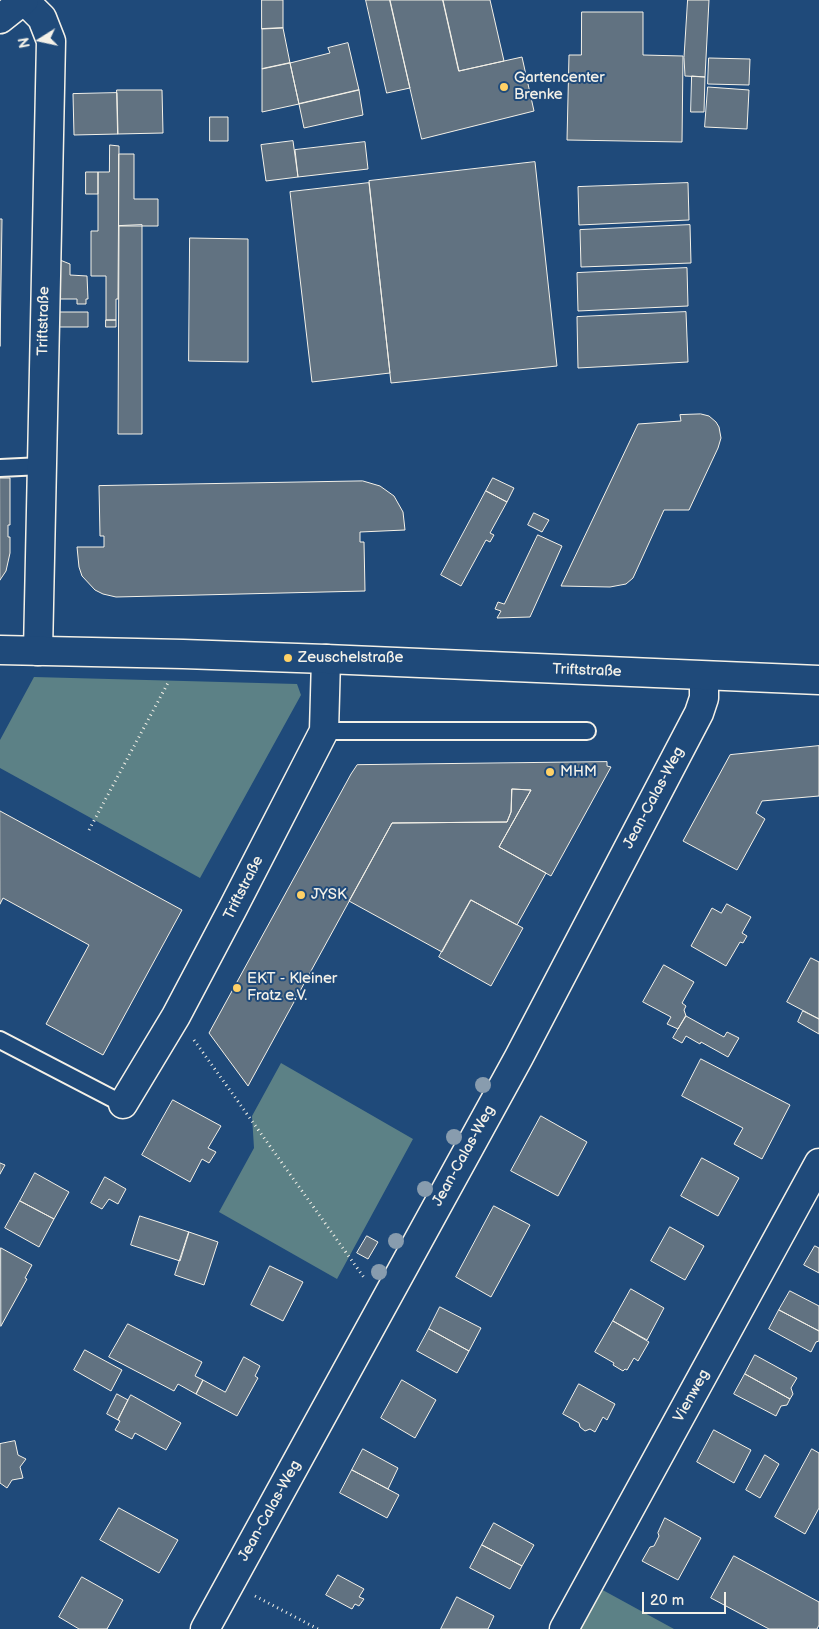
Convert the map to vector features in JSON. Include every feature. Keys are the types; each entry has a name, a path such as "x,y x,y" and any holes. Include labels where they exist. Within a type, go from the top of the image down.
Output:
{"street":[{"path":"0,19 24,0"},
{"name":"Triftstraße","path":"24,0 42,18 51,41 38,651"},
{"name":"Triftstraße","path":"0,650 326,659 819,680"},
{"name":"Triftstraße","path":"123,1104 176,1016 234,908 324,732 326,659"},
{"name":"Jean-Calas-Weg","path":"205,1629 519,1057 699,713 704,698 704,676"},
{"name":"Vienweg","path":"564,1629 819,1163"}],"lane":[{"path":"0,468 42,466"},
{"path":"324,732 587,731"},
{"path":"0,1040 123,1104"}],"path":[{"path":"89,830 184,654"},
{"path":"176,1016 365,1279 389,1293"},
{"path":"230,1583 318,1629"}],"green space":[{"path":"34,677 297,684 301,695 200,878 0,768 0,740"},
{"path":"281,1063 413,1139 337,1279 219,1212 254,1148 252,1116"},
{"path":"599,1588 674,1629 577,1629"}],"building":[{"path":"262,0 283,0 283,28 262,29"},
{"path":"366,0 390,0 410,88 387,93"},
{"path":"390,0 443,0 459,71 522,57 534,111 422,139"},
{"path":"443,0 490,0 504,61 459,71"},
{"path":"688,0 709,0 705,77 685,76 684,58"},
{"path":"582,12 643,12 643,55 683,56 682,142 567,140 569,55 581,55"},
{"path":"283,28 290,63 262,69 262,29"},
{"path":"348,43 359,90 299,104 290,63 330,53 328,48"},
{"path":"709,58 750,59 749,85 708,84"},
{"path":"290,63 299,104 262,112 262,69"},
{"path":"692,76 705,77 704,112 691,112"},
{"path":"708,87 749,90 747,129 705,127"},
{"path":"117,90 162,90 163,133 118,134"},
{"path":"359,90 363,115 304,128 299,104"},
{"path":"117,93 118,134 74,135 73,94"},
{"path":"210,117 228,117 228,141 210,141"},
{"path":"293,141 298,177 266,181 261,145"},
{"path":"365,142 368,169 298,177 295,150"},
{"path":"110,145 119,146 118,299 116,299 116,320 106,320 106,276 91,276 91,231 98,231 98,172 109,172"},
{"path":"119,154 134,154 134,199 158,199 158,226 119,226"},
{"path":"535,162 557,366 391,383 369,181"},
{"path":"86,172 98,172 98,194 86,194"},
{"path":"369,183 390,373 312,382 290,192"},
{"path":"688,183 689,220 579,225 578,187"},
{"path":"0,219 2,219 0,346"},
{"path":"142,225 142,434 118,434 119,226"},
{"path":"690,225 691,263 581,267 580,230"},
{"path":"190,238 248,239 248,362 189,361"},
{"path":"60,260 70,264 70,275 87,276 88,299 86,299 86,304 77,304 77,299 59,299"},
{"path":"687,268 688,306 578,311 577,273"},
{"path":"59,312 88,312 88,327 59,327"},
{"path":"686,312 688,362 578,368 577,317"},
{"path":"106,320 116,320 116,327 106,327"},
{"path":"701,414 709,416 716,422 721,438 689,510 664,510 633,578 626,584 610,587 561,586 638,424 681,421 680,415"},
{"path":"0,478 10,478 10,525 8,525 8,537 10,537 10,553 6,571 0,580"},
{"path":"493,478 514,488 507,502 486,491"},
{"path":"363,481 380,486 394,496 403,512 405,530 360,532 360,542 364,542 365,591 116,597 95,590 82,576 79,567 77,547 104,547 104,536 100,536 99,486"},
{"path":"486,491 507,502 490,533 494,535 490,542 486,540 461,586 441,575"},
{"path":"534,513 549,520 542,532 528,525"},
{"path":"538,535 562,546 530,617 497,618 501,611 495,609 498,602 504,604"},
{"path":"819,746 819,796 762,801 756,813 765,819 737,870 683,841 730,755"},
{"path":"607,762 607,766 611,767 551,876 499,847 531,790 512,789 511,812 507,822 392,823 248,1086 209,1033 357,765"},
{"path":"512,789 531,790 499,847 546,873 517,925 471,900 442,952 349,901 392,823 507,822 511,812"},
{"path":"0,811 182,910 103,1055 46,1024 89,945 3,898 0,904"},
{"path":"471,900 523,928 491,986 439,957"},
{"path":"727,904 751,917 742,933 747,936 743,943 740,942 726,966 691,946 712,908 721,913"},
{"path":"811,958 819,962 819,1019 787,1002"},
{"path":"664,965 694,982 682,1003 686,1006 684,1010 686,1016 678,1029 667,1024 671,1017 643,1002"},
{"path":"803,1011 819,1019 819,1034 798,1022"},
{"path":"686,1016 724,1037 727,1032 739,1038 728,1057 686,1036 682,1043 673,1038"},
{"path":"701,1059 790,1105 762,1159 734,1144 743,1128 682,1096"},
{"path":"173,1100 221,1126 208,1148 216,1152 209,1163 202,1159 190,1182 142,1155"},
{"path":"541,1116 587,1142 558,1196 511,1171"},
{"path":"702,1158 739,1178 718,1216 681,1196"},
{"path":"0,1163 5,1165 0,1174"},
{"path":"35,1173 69,1192 54,1219 20,1201"},
{"path":"105,1177 126,1189 118,1204 109,1199 102,1209 91,1203"},
{"path":"20,1201 54,1219 39,1247 5,1228"},
{"path":"494,1206 530,1225 491,1297 456,1277"},
{"path":"140,1216 189,1232 180,1261 131,1245"},
{"path":"670,1227 704,1246 685,1280 651,1261"},
{"path":"189,1232 218,1242 204,1285 175,1275"},
{"path":"367,1236 378,1242 368,1259 357,1253"},
{"path":"815,1246 819,1248 819,1273 804,1265"},
{"path":"1,1248 32,1265 25,1278 27,1279 1,1326"},
{"path":"270,1266 303,1282 283,1321 251,1305"},
{"path":"631,1289 664,1308 647,1340 613,1321"},
{"path":"790,1291 819,1306 819,1331 779,1310"},
{"path":"440,1307 481,1328 469,1351 429,1329"},
{"path":"779,1310 819,1331 819,1341 816,1342 811,1352 769,1329"},
{"path":"613,1321 649,1342 638,1361 634,1358 627,1370 623,1371 613,1365 614,1363 595,1352"},
{"path":"128,1324 202,1362 195,1376 203,1380 196,1394 178,1384 174,1391 109,1357"},
{"path":"429,1329 469,1351 457,1373 417,1351"},
{"path":"85,1350 122,1370 111,1391 74,1370"},
{"path":"755,1355 797,1378 791,1388 793,1394 790,1399 745,1374"},
{"path":"244,1357 260,1366 255,1376 258,1378 237,1416 196,1394 203,1380 225,1392"},
{"path":"745,1374 790,1399 787,1405 781,1406 776,1416 734,1394"},
{"path":"402,1380 436,1400 415,1438 381,1418"},
{"path":"579,1384 615,1404 607,1420 603,1417 595,1432 590,1429 585,1431 580,1427 579,1423 563,1414"},
{"path":"117,1394 128,1400 118,1420 107,1414"},
{"path":"131,1395 181,1423 166,1450 135,1433 132,1439 115,1430"},
{"path":"714,1430 751,1450 734,1483 697,1462"},
{"path":"15,1441 18,1455 26,1459 20,1467 23,1478 12,1480 7,1488 0,1483 0,1444"},
{"path":"363,1449 398,1468 388,1489 352,1470"},
{"path":"812,1449 819,1453 819,1508 805,1534 775,1517"},
{"path":"765,1455 779,1464 760,1498 746,1490"},
{"path":"352,1470 399,1495 387,1518 340,1493"},
{"path":"119,1508 178,1540 159,1573 100,1540"},
{"path":"665,1518 701,1538 678,1580 642,1561 650,1547 654,1546"},
{"path":"494,1523 534,1545 522,1566 482,1545"},
{"path":"482,1545 522,1566 510,1589 470,1568"},
{"path":"734,1556 819,1602 819,1625 817,1629 769,1629 711,1598"},
{"path":"338,1575 364,1589 359,1597 364,1599 359,1606 355,1604 352,1609 326,1595"},
{"path":"82,1577 123,1600 107,1629 79,1629 59,1617"},
{"path":"457,1597 494,1616 488,1629 441,1629"}],"place":[{"name":"Gartencenter Brenke","path":"504,87"},
{"name":"Zeuschelstraße","path":"288,658"},
{"name":"MHM","path":"550,772"},
{"name":"JYSK","path":"301,895"},
{"name":"EKT - Kleiner Fratz e.V.","path":"237,988"}]}
